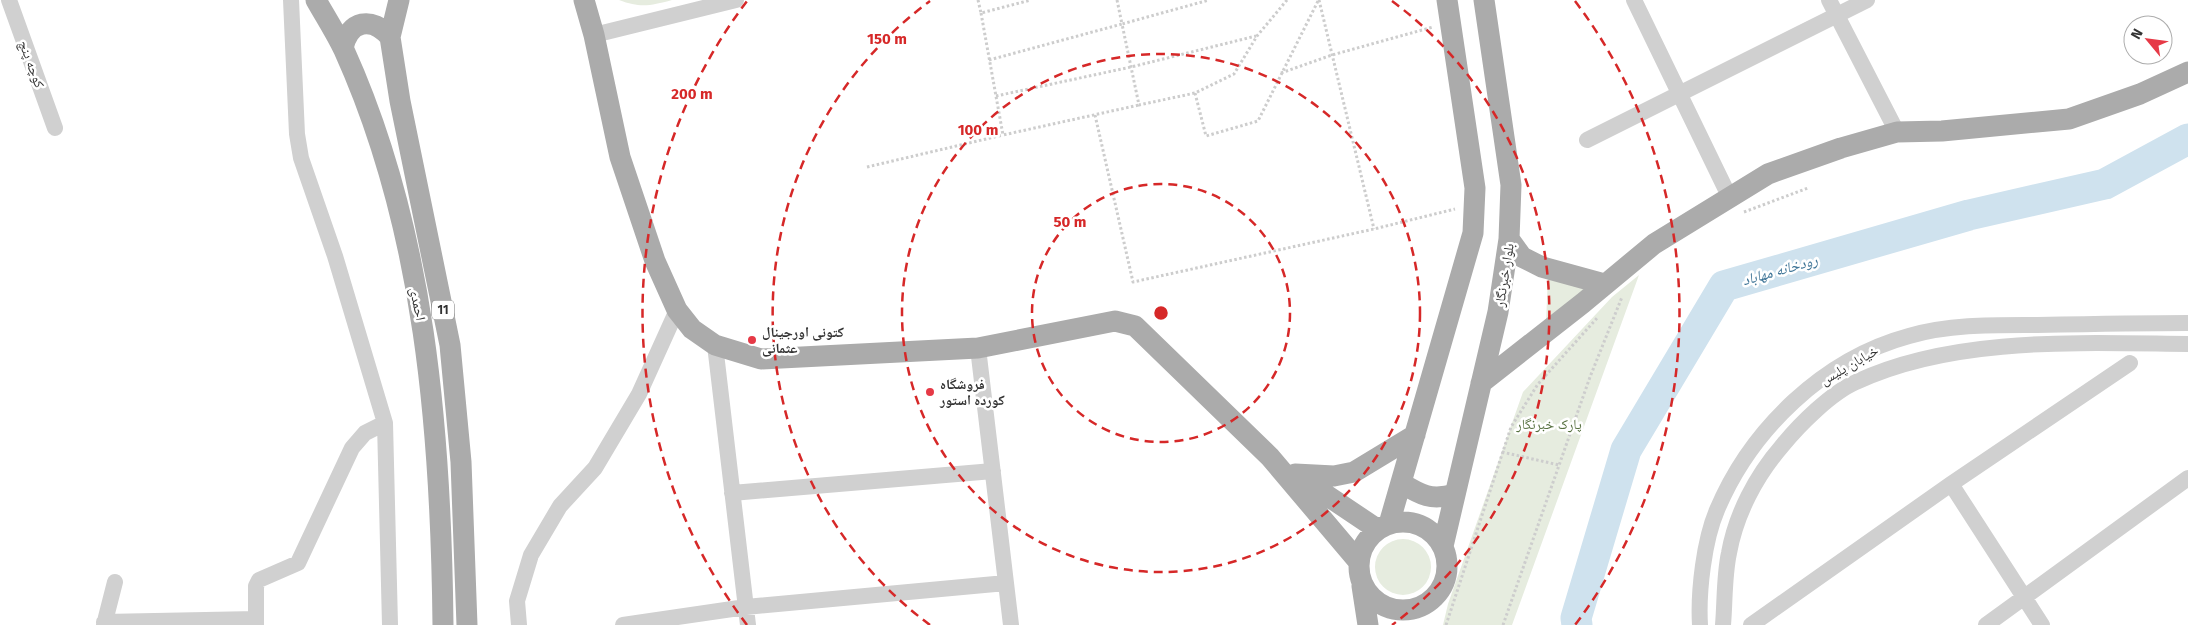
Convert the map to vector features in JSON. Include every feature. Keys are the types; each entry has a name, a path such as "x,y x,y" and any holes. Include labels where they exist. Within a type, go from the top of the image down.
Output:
{"main road":[{"name":"احمدی","path":"316,0 343,48 364,98 388,170 414,280 426,344 437,460 443,625"},
{"name":"احمدی","path":"400,0 390,36 400,101 450,345 461,462 467,625"},
{"path":"584,0 594,35 620,157 655,261 677,310 692,330 715,345 761,359 978,348 1115,321 1135,326 1270,457 1358,561"},
{"path":"1383,526 1401,483 1473,233 1475,188 1447,0"},
{"name":"بلوار خبرنگار","path":"1443,546 1498,312 1509,239 1511,185 1484,0"},
{"path":"343,48 345,39 352,29 363,23 373,23 384,29 390,36"},
{"path":"1481,383 1576,309 1615,293 1654,244 1729,196 1768,174 1841,148 1897,132 1942,131 2069,119 2140,94 2188,72"},
{"path":"1509,239 1522,257 1542,267 1615,293"},
{"path":"1295,474 1334,476 1354,472 1415,435"},
{"path":"1270,457 1383,526"},
{"path":"1401,483 1427,497 1440,498 1455,494"},
{"path":"1362,586 1379,605 1391,610 1404,611 1417,617 1444,583 1447,571 1447,558 1443,546 1426,528 1414,523 1401,521 1383,526 1368,538 1358,561 1358,574 1362,586 1368,625"}],"street":[{"name":"کوچه پنچ","path":"9,0 55,128"},
{"path":"291,0 297,134 302,158 335,256 385,423 390,625"},
{"path":"594,35 736,0"},
{"path":"1634,0 1729,196"},
{"path":"1829,0 1897,132"},
{"path":"1587,140 1867,0"},
{"path":"519,625 517,601 531,555 560,506 595,468 639,394 677,310"},
{"name":"خیابان پلیس","path":"1700,625 1706,547 1717,510 1742,463 1782,412 1820,380 1869,350 1910,336 1946,328 2016,325 2188,323"},
{"name":"خیابان پلیس","path":"1723,625 1729,553 1746,499 1765,465 1803,420 1854,382 1914,360 2019,345 2188,344"},
{"path":"715,345 748,625"},
{"path":"978,348 1011,625"},
{"path":"1751,625 1951,484 2130,363"},
{"path":"115,582 104,624 256,622 256,586 259,580 298,562 352,448 365,433 385,423"},
{"path":"732,493 993,471"},
{"path":"1986,625 2025,599 2188,478"},
{"path":"1951,484 2042,625"},
{"path":"1706,547 1729,553"},
{"path":"623,625 746,607 1006,582"}],"path":[{"path":"978,0 1003,135"},
{"path":"981,13 1031,0"},
{"path":"1117,0 1139,105"},
{"path":"989,60 1209,0"},
{"path":"866,166 1195,93 1234,74 1257,36 1287,0"},
{"path":"1195,93 1206,136 1258,121 1280,74 1319,0"},
{"path":"1319,0 1374,229"},
{"path":"1280,74 1332,55 1450,22"},
{"path":"996,96 1131,67 1257,36"},
{"path":"1095,115 1133,282 1374,229 1474,204"},
{"path":"1739,215 1808,188"},
{"path":"1503,625 1590,377 1615,293"},
{"path":"1446,625 1510,427 1538,384 1601,314"},
{"path":"1502,452 1559,465"}],"green space":[{"path":"619,0 672,0 645,5"},
{"path":"1548,275 1588,289 1546,323"},
{"name":"پارک خبرنگار","path":"1639,275 1512,625 1443,625 1448,604 1523,392 1612,297"},
{"path":"1397,539 1409,539 1419,543 1427,551 1431,567 1427,583 1419,591 1409,595 1397,595 1387,591 1379,583 1375,573 1375,561 1379,551 1387,543"}],"waterway":[{"name":"رودخانه مهاباد","path":"1577,625 1576,618 1626,450 1724,286 1969,215 2105,184 2188,139"}],"place":[{"name":"کتونی اورجینال عثمانی","path":"752,340"},
{"name":"فروشگاه کورده استور","path":"930,392"}]}
